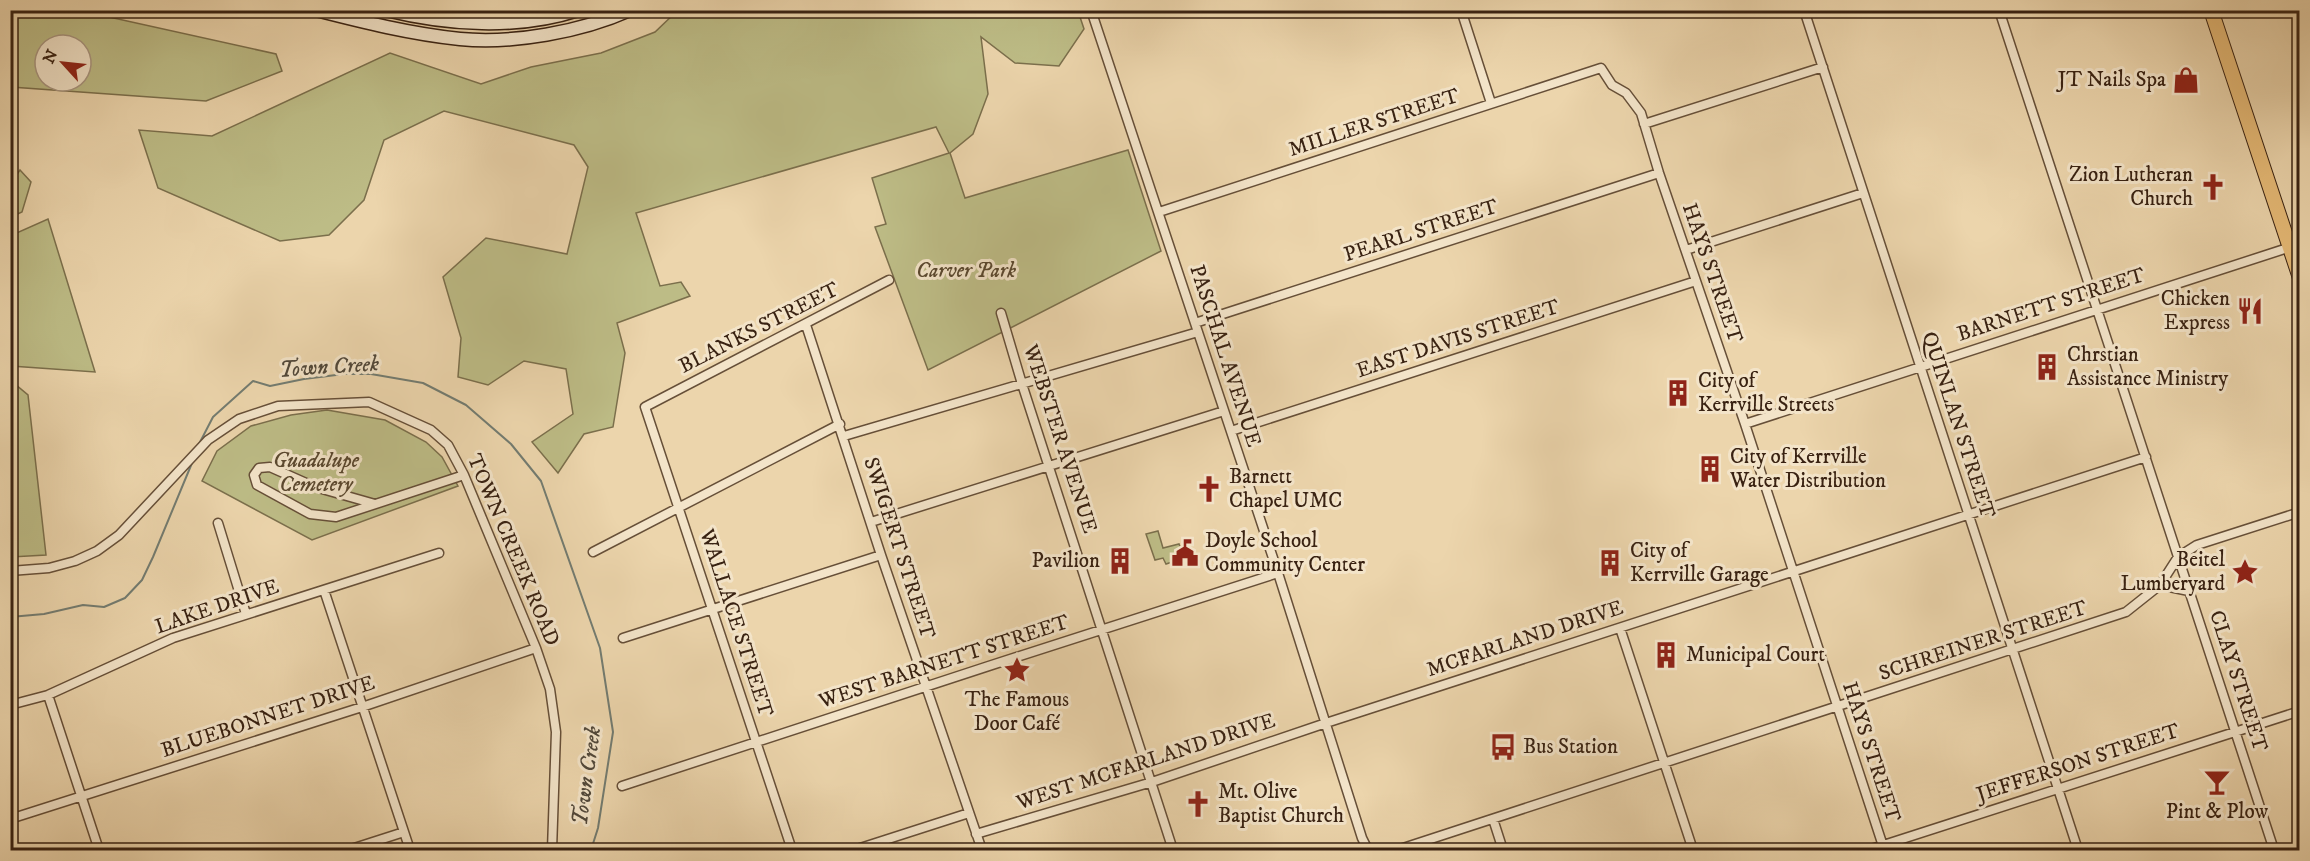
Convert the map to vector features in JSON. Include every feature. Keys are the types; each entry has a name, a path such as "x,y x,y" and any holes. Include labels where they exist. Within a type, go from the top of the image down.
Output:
{"main road":[{"path":"316,10 399,30 461,39 513,38 568,31 630,10"},
{"path":"386,10 462,23 512,22 565,15 578,10"},
{"path":"2211,10 2295,245 2300,278"}],"street":[{"name":"PASCHAL AVENUE","path":"1092,10 1278,573 1362,838 1368,850"},
{"path":"1461,10 1491,104"},
{"name":"QUINLAN STREET","path":"1804,10 2078,850"},
{"name":"CLAY STREET","path":"1999,10 2274,850"},
{"path":"1644,124 1823,67"},
{"name":"MILLER STREET","path":"1159,212 1601,68"},
{"name":"HAYS STREET","path":"1601,68 1612,86 1626,93 1641,113 1883,846"},
{"name":"PEARL STREET","path":"1195,323 1659,173"},
{"path":"1686,250 1863,193"},
{"name":"BARNETT STREET","path":"1744,423 2295,245"},
{"name":"BLANKS STREET","path":"645,407 889,280"},
{"name":"EAST DAVIS STREET","path":"1231,431 1696,281"},
{"name":"WEBSTER AVENUE","path":"1001,313 1173,850"},
{"name":"SWIGERT STREET","path":"806,325 881,555 982,850"},
{"path":"844,436 1198,332"},
{"name":"TOWN CREEK ROAD","path":"10,571 49,568 75,561 97,551 119,535 203,445 239,419 278,406 369,402 431,430 448,445 464,475 536,648 550,689 556,732 552,850"},
{"name":"WALLACE STREET","path":"645,407 792,850"},
{"path":"871,522 1224,411"},
{"path":"592,552 840,424"},
{"name":"MCFARLAND DRIVE","path":"1326,723 2146,457"},
{"path":"375,504 315,487 270,467 261,467 255,472 257,485 317,516 336,517 464,475"},
{"name":"SCHREINER STREET","path":"1397,850 2013,651 2126,612 2160,585 2178,557 2197,545 2300,512"},
{"path":"218,523 246,614"},
{"name":"LAKE DRIVE","path":"10,705 48,695 173,638 439,553"},
{"path":"623,638 881,555"},
{"name":"WEST BARNETT STREET","path":"622,786 927,688 1102,628 1278,573"},
{"path":"2160,585 2189,591"},
{"path":"324,590 410,850"},
{"path":"1620,628 1693,850"},
{"name":"BLUEBONNET DRIVE","path":"10,819 362,707 536,648"},
{"path":"48,695 99,850"},
{"name":"JEFFERSON STREET","path":"1868,850 2300,711"},
{"name":"WEST MCFARLAND DRIVE","path":"976,834 1152,782 1326,723"},
{"path":"854,850 969,813"},
{"path":"1493,819 1503,850"},
{"path":"348,850 404,832"}],"green space":[{"path":"10,11 82,11 276,54 282,71 206,101 93,93 93,33 33,33 33,89 11,87"},
{"name":"Carver Park","path":"677,11 1078,11 1084,29 1059,66 1015,63 981,37 988,94 973,134 950,153 965,198 1128,150 1161,251 928,370 875,227 886,224 872,178 949,153 936,127 636,213 660,286 681,282 690,296 617,323 625,353 613,427 584,434 558,473 532,442 573,414 566,369 524,361 488,385 458,377 461,338 443,277 486,238 567,254 588,167 574,145 444,111 384,140 364,200 329,235 280,241 158,188 139,130 212,136 390,53 481,84 531,67 601,53 655,32"},
{"path":"20,170 31,182 22,212 11,217 11,183"},
{"path":"48,219 95,372 11,366 11,238 12,235"},
{"path":"11,368 15,384 28,395 46,555 11,557"},
{"name":"Guadalupe Cemetery","path":"327,410 385,420 426,442 442,457 458,486 312,540 202,481 217,451 251,426 291,415"},
{"path":"1158,531 1163,548 1179,544 1184,558 1166,564 1163,558 1155,560 1146,534"}],"waterway":[{"name":"Town Creek","path":"198,446 213,417 253,381 270,386 344,374 371,374 423,383 466,405 511,444 541,481 600,648 613,732 598,828 591,850"},
{"name":"Town Creek","path":"10,617 44,614 83,605 104,607 125,598 142,580 192,463"}],"place":[{"name":"JT Nails Spa","path":"2186,80"},
{"name":"Zion Lutheran Church","path":"2213,187"},
{"name":"Chicken Express","path":"2250,311"},
{"name":"Chrstian Assistance Ministry","path":"2047,367"},
{"name":"City of Kerrville Streets","path":"1678,393"},
{"name":"City of Kerrville Water Distribution","path":"1710,469"},
{"name":"Barnett Chapel UMC","path":"1209,489"},
{"name":"Doyle School Community Center","path":"1185,553"},
{"name":"Pavilion","path":"1120,561"},
{"name":"City of Kerrville Garage","path":"1610,563"},
{"name":"Beitel Lumberyard","path":"2245,572"},
{"name":"Municipal Court","path":"1666,655"},
{"name":"The Famous Door Café","path":"1017,670"},
{"name":"Bus Station","path":"1503,747"},
{"name":"Pint & Plow","path":"2217,782"},
{"name":"Mt. Olive Baptist Church","path":"1198,804"}]}
